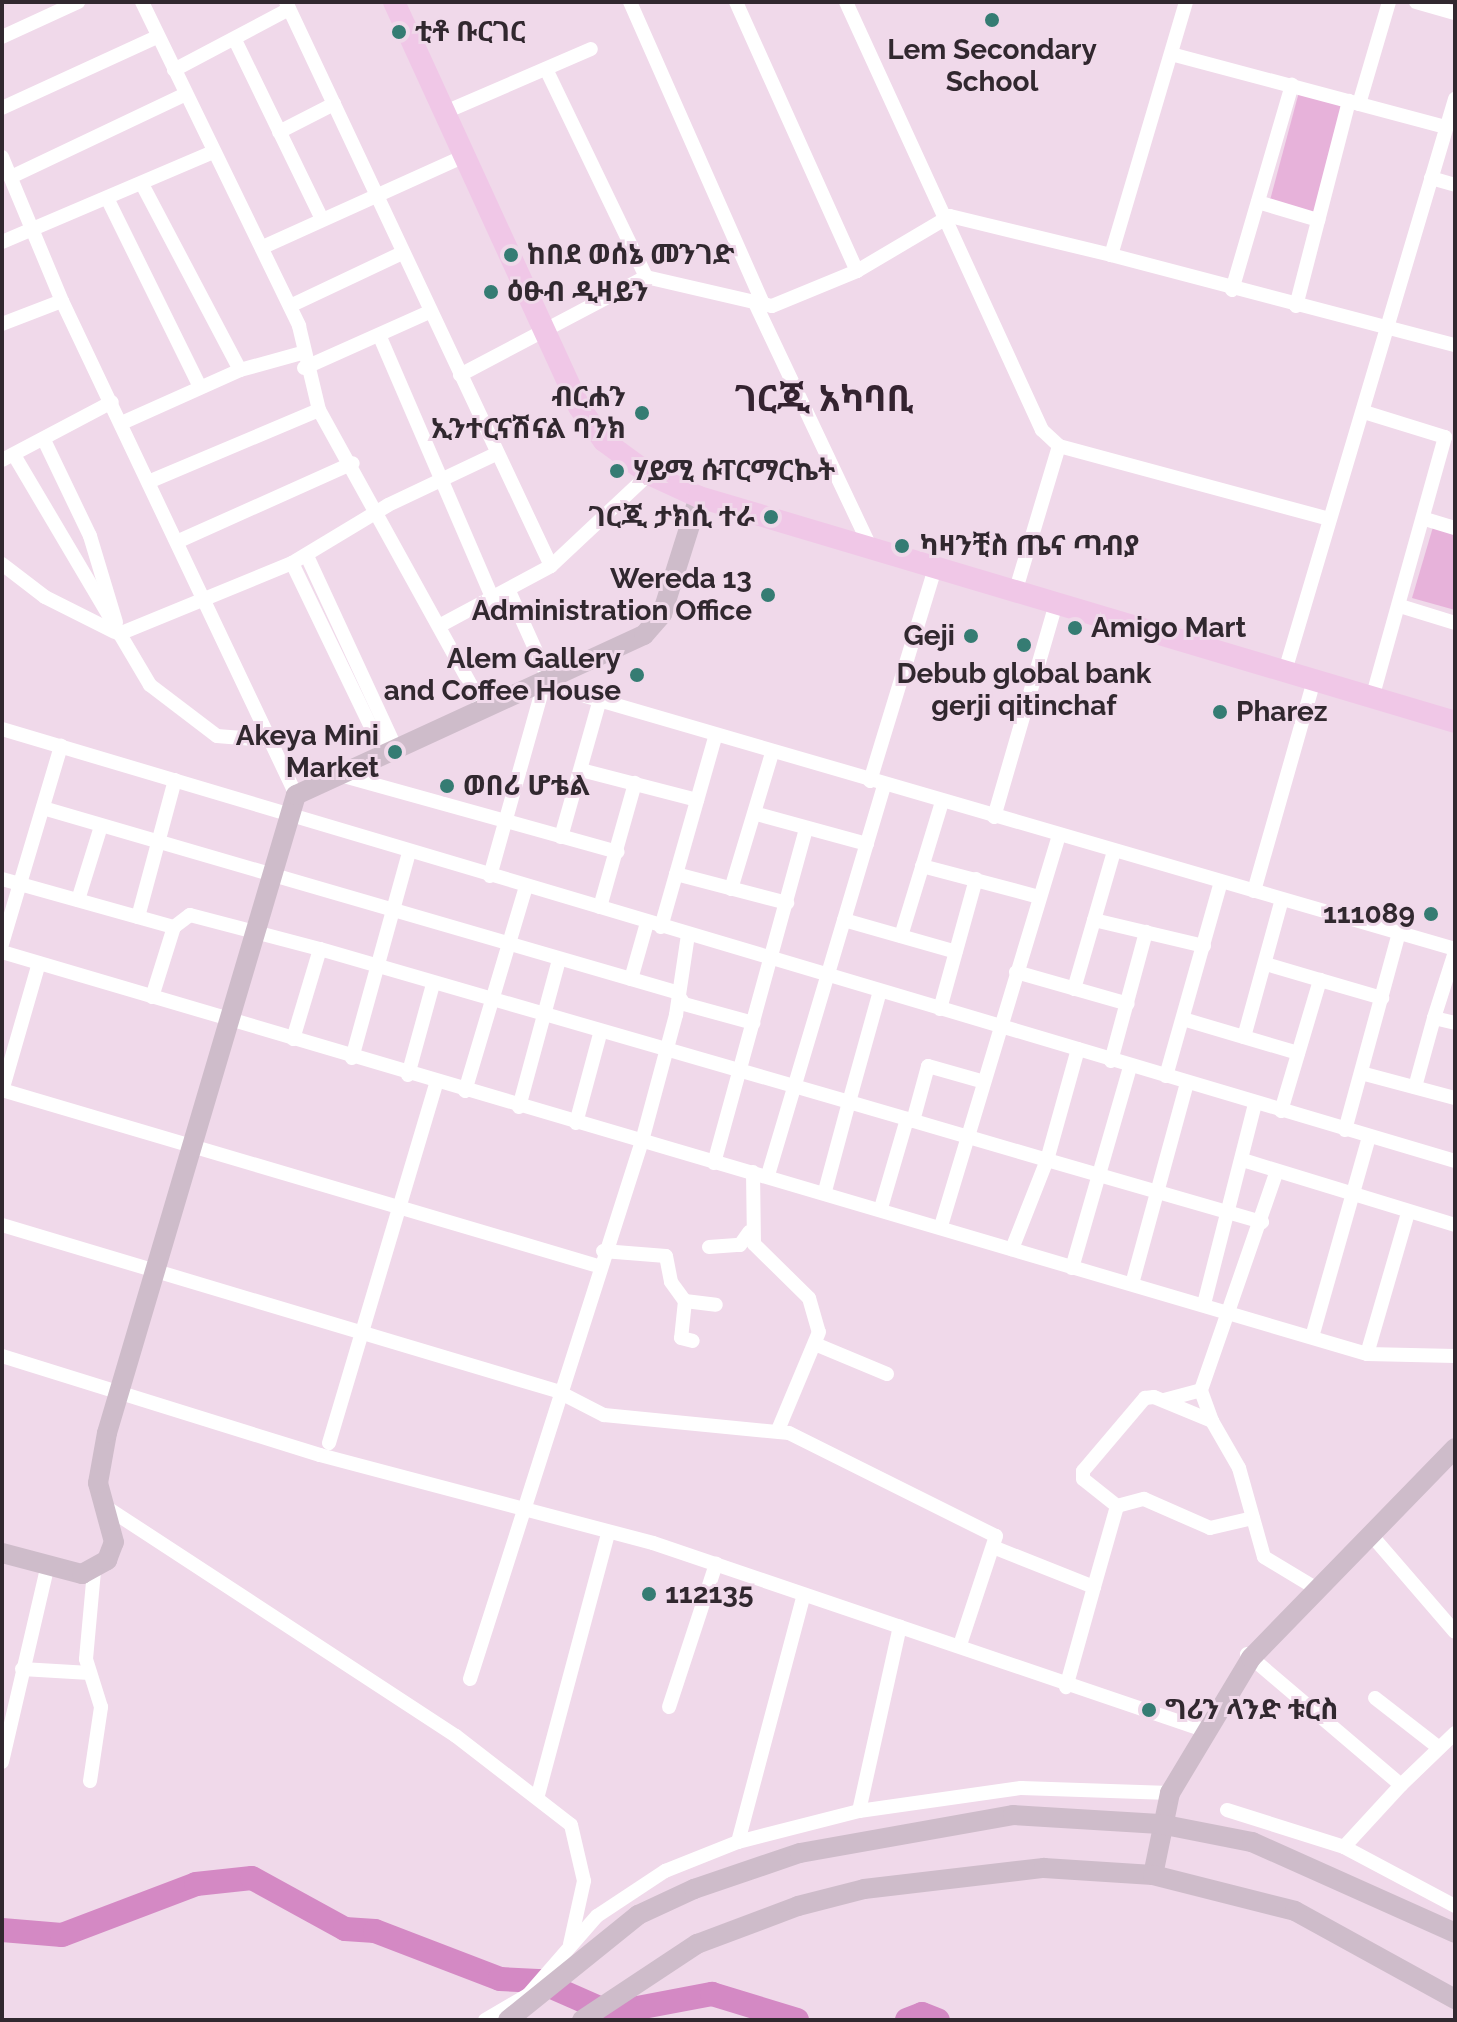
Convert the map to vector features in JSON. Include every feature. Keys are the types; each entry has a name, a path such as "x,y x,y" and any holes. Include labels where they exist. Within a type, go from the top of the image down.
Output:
{"main road":[{"path":"394,2 443,113 590,423 649,474 699,497 1057,600 1455,722"},
{"path":"2,1553 47,1569 94,1571 114,1542 109,1509 98,1483 119,1392 189,1145 293,805 340,775 625,647 655,624 699,497"},
{"path":"1153,1875 1160,1824 1170,1793 1249,1656 1373,1537 1455,1448"},
{"path":"518,2009 573,1951 638,1915 800,1853 1013,1815 1160,1824 1265,1847 1455,1933"},
{"path":"582,2020 697,1944 864,1889 1044,1868 1153,1875 1295,1911 1455,1999"}],"street":[{"path":"2,37 78,2"},
{"path":"142,2 211,153 263,247 290,306 319,410 381,512 484,709"},
{"path":"631,2 759,303 870,546"},
{"path":"736,2 857,271"},
{"path":"846,2 950,216 1042,430 1059,446 1329,519"},
{"path":"1111,255 1186,2"},
{"path":"1296,306 1318,220 1389,2"},
{"path":"1416,2 1455,13"},
{"path":"174,70 235,40 288,5 427,313 551,566"},
{"path":"2,108 157,37"},
{"path":"235,40 321,217"},
{"path":"443,113 591,49"},
{"path":"1171,54 1446,127"},
{"path":"546,69 646,277"},
{"path":"1232,290 1292,85"},
{"path":"11,177 184,95"},
{"path":"1285,671 1455,99"},
{"path":"279,132 334,104"},
{"path":"2,242 109,202 211,153"},
{"path":"263,247 321,217 376,197 465,156"},
{"path":"2,157 62,301 153,480 207,597 293,805"},
{"path":"1431,178 1455,185"},
{"path":"143,186 240,370"},
{"path":"109,202 200,387"},
{"path":"1258,202 1318,220"},
{"path":"460,375 646,277 759,303 857,271 950,216 1455,345"},
{"path":"290,306 400,254"},
{"path":"2,324 62,301"},
{"path":"124,422 240,370 303,361 380,337 427,313"},
{"path":"380,337 438,480 493,599"},
{"path":"112,402 8,458 150,685 194,724 231,739 267,740"},
{"path":"153,480 319,410"},
{"path":"1364,412 1450,438 1372,699"},
{"path":"44,440 90,536 119,634"},
{"path":"1016,589 1059,446"},
{"path":"2,564 45,597 119,634 307,556 438,480 496,454"},
{"path":"181,540 353,463"},
{"path":"439,626 551,566 649,474"},
{"path":"1425,519 1455,528"},
{"path":"307,556 391,753"},
{"path":"292,563 391,753"},
{"path":"709,1247 740,1245 749,1232 761,1173 794,1088 867,844 877,783 936,565"},
{"path":"490,876 547,682 509,591"},
{"path":"994,817 1057,600"},
{"path":"1400,606 1455,623"},
{"path":"1254,891 1314,681"},
{"path":"547,682 599,703 1455,951 1415,1087"},
{"path":"561,837 599,703"},
{"path":"3,731 175,780 293,805 409,853 1455,1161"},
{"path":"631,979 676,874 715,737"},
{"path":"2,944 61,746"},
{"path":"731,889 757,814 772,753"},
{"path":"581,770 697,800"},
{"path":"340,775 617,852"},
{"path":"138,917 175,780"},
{"path":"600,907 635,783"},
{"path":"901,936 942,802"},
{"path":"43,808 676,992 684,1004 753,1023"},
{"path":"757,814 867,844"},
{"path":"78,900 101,826"},
{"path":"714,1163 806,828"},
{"path":"941,1226 962,1137 1000,1027 1059,835"},
{"path":"1074,989 1114,851"},
{"path":"352,1058 409,853"},
{"path":"922,866 1039,897"},
{"path":"676,874 787,903"},
{"path":"2,879 174,927"},
{"path":"940,1009 976,879"},
{"path":"1166,1076 1221,882"},
{"path":"465,1091 526,887"},
{"path":"1244,1037 1282,899"},
{"path":"152,997 179,918 198,915 544,1018 849,1102 1262,1222"},
{"path":"844,920 956,952"},
{"path":"1094,920 1204,946"},
{"path":"1111,1061 1146,932"},
{"path":"1345,1130 1399,933"},
{"path":"470,1679 557,1391 642,1141 666,1052 688,935"},
{"path":"293,1039 320,949"},
{"path":"2,952 408,1075 714,1163 825,1191 1072,1268 1367,1354 1455,1356"},
{"path":"519,1107 559,960"},
{"path":"39,963 2,1090 397,1206 600,1258 666,1256 685,1301 681,1338 693,1341"},
{"path":"1266,964 1382,998"},
{"path":"1016,972 1128,1004"},
{"path":"1281,1111 1320,980"},
{"path":"408,1075 433,984"},
{"path":"825,1191 880,991"},
{"path":"1434,1018 1455,1023"},
{"path":"1183,1019 1298,1053"},
{"path":"576,1123 600,1034"},
{"path":"1012,1249 1047,1160 1078,1049"},
{"path":"881,1208 928,1066 981,1081"},
{"path":"1072,1268 1130,1067"},
{"path":"1361,1073 1455,1098"},
{"path":"329,1443 436,1083"},
{"path":"1132,1284 1160,1194 1187,1083"},
{"path":"1204,1304 1246,1161 1255,1104"},
{"path":"1312,1337 1369,1137"},
{"path":"1246,1161 1276,1174 1455,1225"},
{"path":"1276,1174 1233,1315 1201,1390 1212,1421 1239,1468 1264,1557 1317,1589"},
{"path":"1367,1354 1408,1213"},
{"path":"2,1225 557,1391 604,1415 778,1430 996,1536 998,1549 961,1642"},
{"path":"749,1232 809,1298 815,1344 778,1430"},
{"path":"685,1301 716,1305"},
{"path":"815,1344 887,1374"},
{"path":"2,1356 716,1564 803,1598 961,1642 1066,1687 1204,1730"},
{"path":"1164,1400 1201,1390"},
{"path":"1117,1506 1087,1484 1083,1471 1145,1398 1164,1400 1212,1421"},
{"path":"1117,1506 1144,1499 1210,1528 1253,1518"},
{"path":"1066,1687 1117,1506"},
{"path":"109,1509 538,1795 580,1839 584,1881 573,1951"},
{"path":"538,1795 608,1533"},
{"path":"1373,1537 1455,1632"},
{"path":"998,1549 1094,1587"},
{"path":"669,1707 716,1564"},
{"path":"2,1762 47,1569"},
{"path":"90,1781 101,1707 90,1673 85,1632 94,1571"},
{"path":"738,1842 803,1598"},
{"path":"859,1811 900,1626"},
{"path":"1249,1656 1401,1785"},
{"path":"22,1669 90,1673"},
{"path":"1375,1698 1438,1747"},
{"path":"1344,1847 1401,1785 1455,1733"},
{"path":"485,2020 518,2009 544,1971 573,1951 665,1871 738,1842 859,1811 1021,1788 1170,1793"},
{"path":"1227,1810 1344,1847 1455,1906"}],"shaded area":[{"path":"1299,92 1348,105 1319,215 1269,202"},
{"path":"1433,527 1455,534 1455,610 1412,598"}],"waterway":[{"path":"2,1930 62,1935 196,1884 252,1878 345,1929 375,1931 500,1979 538,1981 611,2013 712,1994 797,2020"},
{"path":"907,2020 922,2014 938,2020"}],"place":[{"name":"Lem Secondary School","path":"992,20"},
{"name":"ቲቶ ቡርገር","path":"399,32"},
{"name":"ከበደ ወሰኔ መንገድ","path":"511,255"},
{"name":"ዕፁብ ዲዛይን","path":"491,292"},
{"name":"ብርሐን ኢንተርናሽናል ባንክ","path":"642,413"},
{"name":"ሃይሚ ሱፐርማርኬት","path":"617,471"},
{"name":"ገርጂ ታክሲ ተራ","path":"771,517"},
{"name":"ካዛንቺስ ጤና ጣብያ","path":"902,546"},
{"name":"Wereda 13 Administration Office","path":"768,595"},
{"name":"Amigo Mart","path":"1075,628"},
{"name":"Geji","path":"971,636"},
{"name":"Debub global bank gerji qitinchaf","path":"1024,645"},
{"name":"Alem Gallery and Coffee House","path":"637,675"},
{"name":"Pharez","path":"1220,712"},
{"name":"Akeya Mini Market","path":"395,752"},
{"name":"ወበሪ ሆቴል","path":"447,786"},
{"name":"111089","path":"1431,914"},
{"name":"112135","path":"649,1594"},
{"name":"ግሪን ላንድ ቱርስ","path":"1149,1710"}],"district":[{"name":"ገርጂ አካባቢ","path":"824,399"}]}
